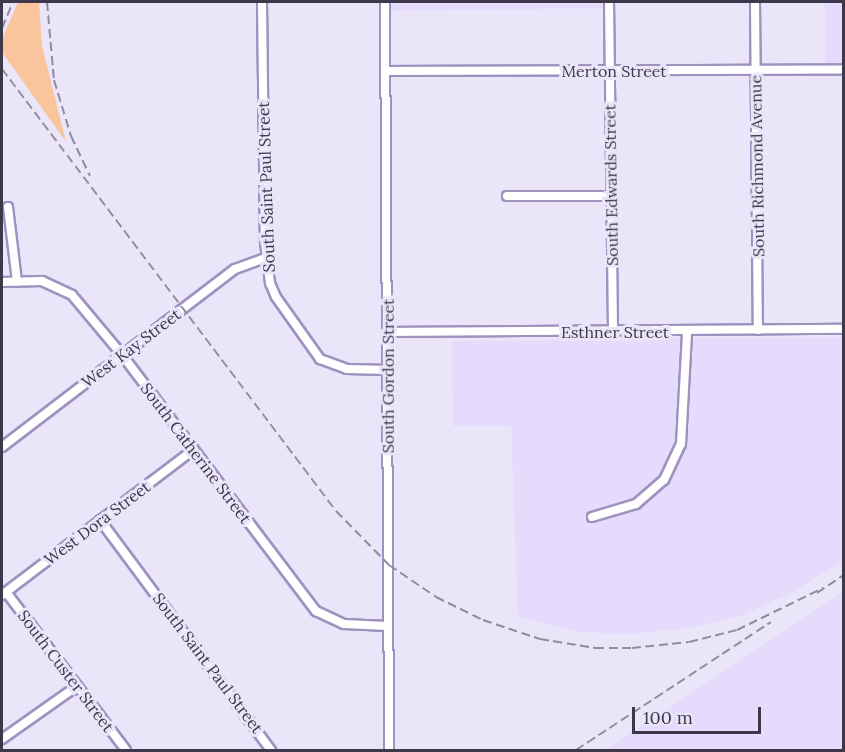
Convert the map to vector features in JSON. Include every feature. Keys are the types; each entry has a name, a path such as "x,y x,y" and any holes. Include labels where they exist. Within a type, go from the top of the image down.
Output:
{"street":[{"name":"South Saint Paul Street","path":"262,2 266,258 276,297 320,358 347,369 388,370"},
{"name":"South Gordon Street","path":"385,2 389,750"},
{"name":"South Edwards Street","path":"609,2 613,332"},
{"name":"South Richmond Avenue","path":"755,2 758,330"},
{"name":"Merton Street","path":"385,71 843,69"},
{"path":"507,196 611,196"},
{"path":"8,207 17,281"},
{"name":"West Kay Street","path":"2,447 235,269 266,258"},
{"name":"South Catherine Street","path":"2,282 42,281 72,295 123,356 316,611 344,624 388,626"},
{"name":"Esthner Street","path":"387,332 687,332 843,329"},
{"path":"592,517 636,504 664,480 681,444 687,332"},
{"name":"West Dora Street","path":"4,594 193,450"},
{"name":"South Saint Paul Street","path":"100,520 271,750"},
{"name":"South Custer Street","path":"4,594 126,750"},
{"path":"2,740 77,686"}],"shaded area":[{"path":"18,2 39,2 42,46 66,142 2,52 2,39"},
{"path":"391,2 603,2 603,8 391,11"},
{"path":"825,2 843,2 843,63 825,63"},
{"path":"843,337 843,561 791,593 741,616 688,628 631,634 578,632 518,617 511,426 453,426 452,341"},
{"path":"843,592 843,750 606,750"}],"railway":[{"path":"2,28 13,2"},
{"path":"47,2 54,80 71,136 90,176"},
{"path":"2,69 336,511 389,565 436,597 483,620 540,639 595,648 632,648 689,642 737,630 823,588"},
{"path":"817,593 844,575"},
{"path":"576,750 771,622"}]}
